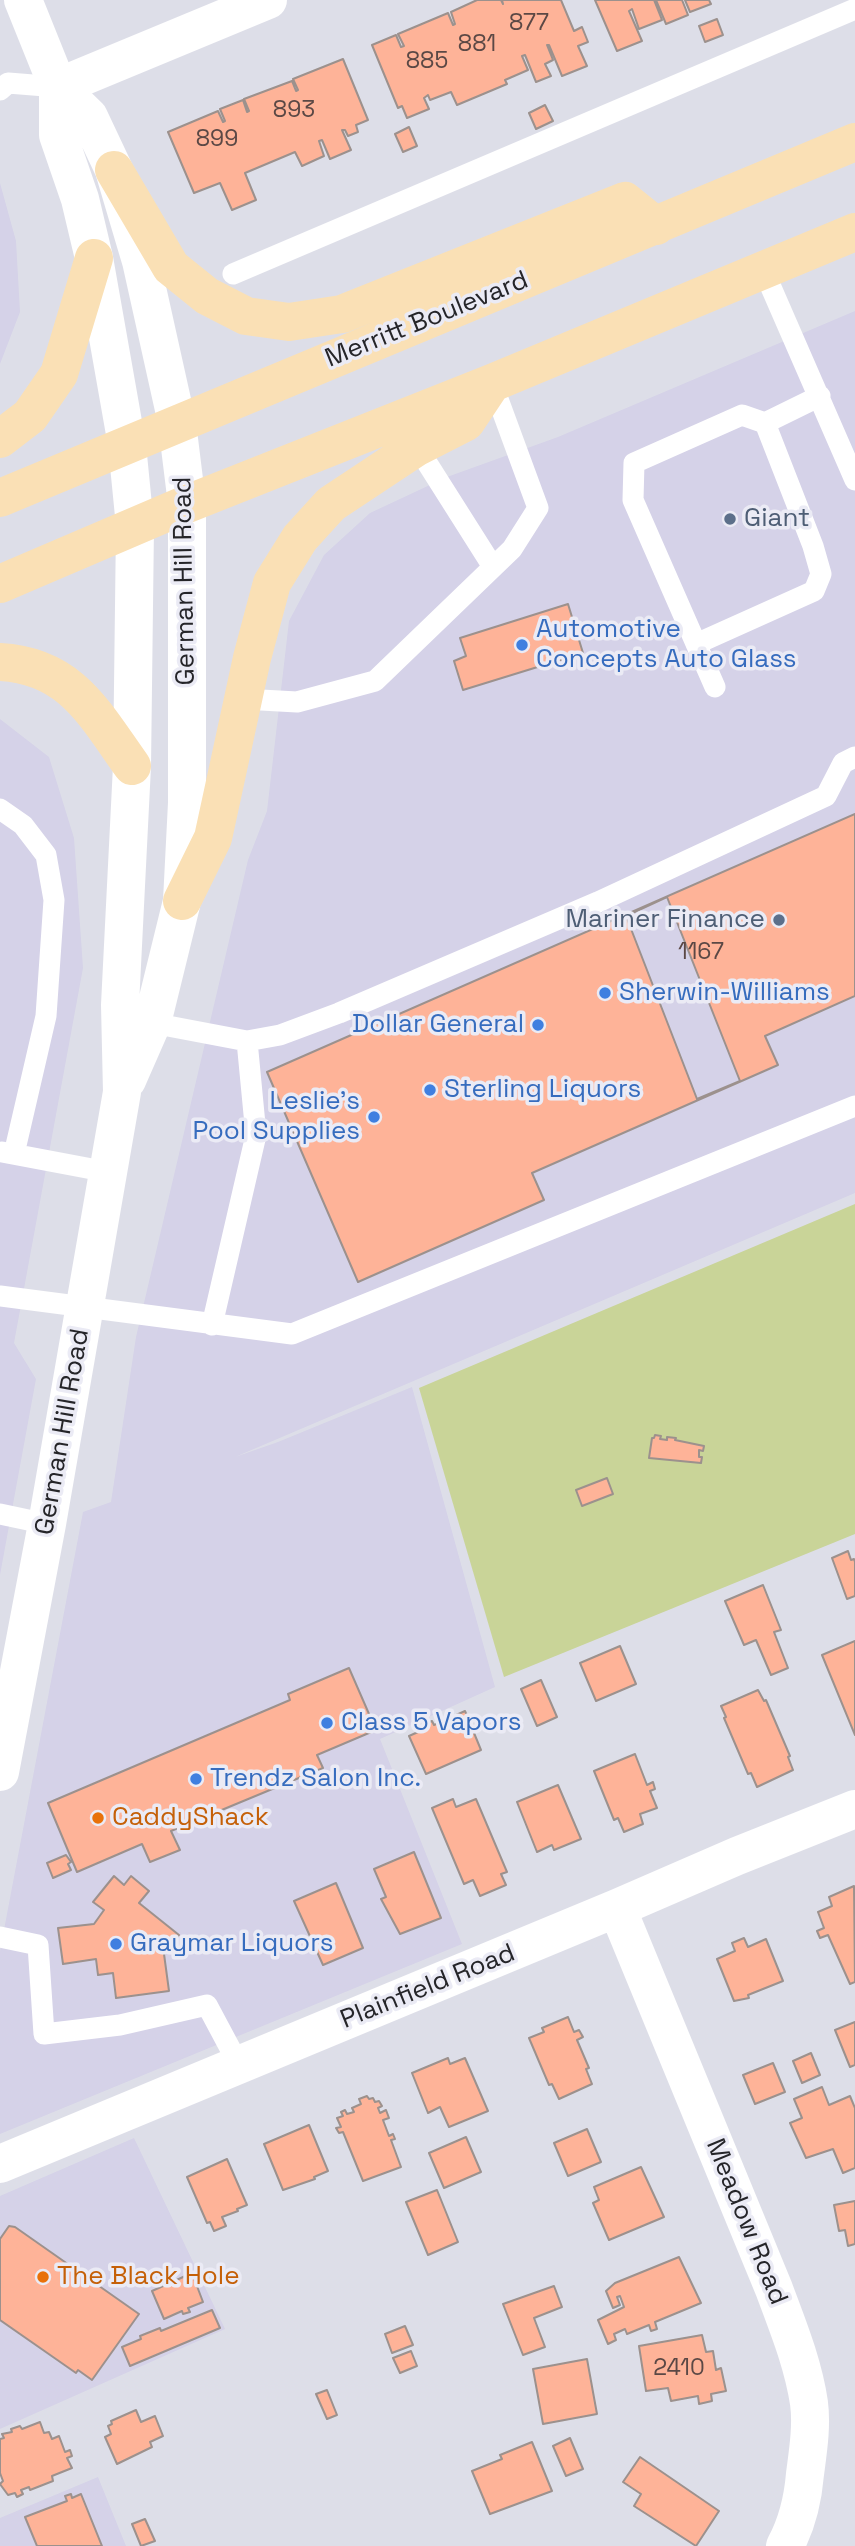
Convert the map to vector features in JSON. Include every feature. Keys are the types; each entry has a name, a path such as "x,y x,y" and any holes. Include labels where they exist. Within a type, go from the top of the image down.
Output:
{"main road":[{"name":"Merritt Boulevard","path":"0,498 855,142"},
{"path":"114,170 171,267 207,296 246,316 289,322 342,314 625,201 656,226"},
{"path":"0,584 187,504 492,383 855,232"},
{"path":"0,439 30,416 59,374 94,258"},
{"path":"181,901 213,838 243,699 272,583 300,538 331,504 417,447 466,422 492,383"},
{"path":"0,662 24,663 48,672 69,686 132,766"}],"street":[{"name":"German Hill Road","path":"0,1772 47,1524 122,1092 120,991 132,766 135,526 127,445 94,258 80,199 58,135 58,87 23,0"},
{"path":"58,87 268,0"},
{"name":"German Hill Road","path":"58,87 89,117 114,170 142,261 177,424 187,504 187,803 181,901 152,1023 122,1092"},
{"name":"Plainfield Road","path":"0,2164 617,1909 737,1856 855,1810"},
{"name":"Meadow Road","path":"617,1909 798,2352 809,2405 808,2453 803,2492 792,2533 785,2546"}],"lane":[{"path":"233,274 855,9"},
{"path":"0,89 8,83 58,87"},
{"path":"763,269 855,480"},
{"path":"243,699 297,702 375,681 512,549 538,508 492,383"},
{"path":"715,687 633,500 634,463 742,415 765,423 820,396"},
{"path":"696,644 814,591 821,574 765,423"},
{"path":"417,447 494,567"},
{"path":"152,1023 247,1041 280,1035 339,1013 703,854 826,796 844,763 855,757"},
{"path":"0,809 23,825 47,855 54,900 46,1016 7,1153 108,1172"},
{"path":"212,1325 256,1135 247,1041"},
{"path":"0,1296 292,1334 855,1106"},
{"path":"0,1514 47,1524"},
{"path":"0,1937 38,1945 44,2034 120,2025 207,2005 239,2065"}],"shaded area":[{"path":"0,183 16,241 20,312 0,364"},
{"path":"855,311 855,1193 235,1457 412,1387 495,1687 380,1739 462,1944 0,2134 0,1951 83,1512 111,1502 136,1337 248,860 267,811 289,621 324,555 370,513 447,477 558,437"},
{"path":"0,719 49,757 74,838 83,968 14,1343 36,1379 0,1575"},
{"path":"134,2138 225,2329 0,2429 0,2196"},
{"path":"98,2477 126,2546 0,2546 0,2518"}],"green space":[{"path":"855,1204 855,1534 504,1677 419,1388"}],"building":[{"path":"477,0 501,0 503,4 502,0 561,0 574,31 582,27 588,42 578,46 587,66 562,76 547,45 553,60 545,64 551,76 536,82 525,55 522,56 528,70 505,80 507,84 457,105 451,92 430,100 428,95 424,98 429,109 407,118 402,106 398,108 372,45 396,35 401,47 404,46 398,34 448,13 453,25 455,24 451,12"},
{"path":"595,0 654,0 662,20 639,29 632,9 629,11 642,41 617,51"},
{"path":"656,0 682,0 688,15 666,24"},
{"path":"685,0 709,0 711,4 690,12"},
{"path":"717,19 723,35 705,42 699,26"},
{"path":"343,59 368,120 356,125 358,132 348,136 345,130 342,130 351,150 330,159 322,140 319,141 324,156 302,166 295,152 245,173 256,200 232,210 220,183 194,193 168,132 218,111 223,122 225,121 220,109 243,100 247,112 249,111 244,99 292,81 296,91 298,90 293,79"},
{"path":"545,105 553,121 536,129 529,113"},
{"path":"409,127 417,146 403,152 395,134"},
{"name":"Automotive Concepts Auto Glass","path":"568,604 583,653 463,690 454,661 466,656 460,638"},
{"path":"855,814 855,996 765,1036 778,1065 532,1173 544,1200 358,1282 267,1072"},
{"path":"667,897 740,1081 697,1099 626,916"},
{"path":"655,1435 661,1436 660,1439 676,1438 675,1440 704,1446 703,1451 699,1450 701,1463 649,1458 652,1438"},
{"path":"607,1478 613,1494 582,1506 576,1490"},
{"path":"848,1551 851,1560 854,1559 855,1562 855,1596 847,1599 832,1558"},
{"path":"763,1585 781,1630 774,1632 788,1668 771,1675 756,1640 744,1645 725,1601"},
{"path":"855,1641 855,1735 822,1655"},
{"path":"620,1646 636,1684 596,1701 580,1663"},
{"path":"349,1668 376,1730 317,1755 323,1768 171,1831 180,1850 150,1862 142,1844 77,1872 48,1803 290,1700 288,1694"},
{"path":"541,1680 557,1717 537,1726 521,1689"},
{"path":"758,1690 764,1701 766,1700 790,1756 788,1757 793,1770 757,1787 751,1773 748,1774 721,1706"},
{"path":"465,1711 481,1750 426,1774 409,1736 427,1728 425,1724 432,1721 434,1725"},
{"path":"635,1754 647,1785 653,1782 655,1789 650,1791 657,1808 640,1814 643,1824 624,1832 618,1818 614,1820 594,1771"},
{"path":"558,1785 581,1839 554,1850 552,1845 537,1852 517,1802"},
{"path":"453,1799 456,1807 476,1799 507,1872 501,1874 506,1885 480,1896 473,1880 464,1884 432,1808"},
{"path":"414,1852 441,1918 400,1934 381,1899 386,1897 374,1869"},
{"path":"66,1855 71,1862 68,1864 71,1870 53,1878 47,1863"},
{"name":"Graymar Liquors","path":"114,1876 124,1885 131,1876 149,1891 139,1903 179,1935 164,1954 169,1991 116,1998 113,1973 98,1975 96,1959 63,1964 58,1928 94,1924 104,1910 93,1902"},
{"path":"336,1883 363,1948 323,1965 294,1901"},
{"path":"854,1886 855,1982 850,1984 828,1935 820,1938 817,1931 824,1928 818,1912 832,1906 829,1897"},
{"path":"744,1938 748,1947 766,1939 783,1981 748,1995 749,1998 734,2001 717,1959 735,1951 732,1943"},
{"path":"568,2017 574,2032 579,2030 583,2037 577,2040 589,2068 586,2069 592,2084 559,2099 552,2084 549,2085 529,2038 544,2032 542,2028"},
{"path":"855,2022 855,2065 850,2067 835,2030"},
{"path":"811,2053 820,2075 802,2083 793,2061"},
{"path":"448,2058 450,2064 465,2058 488,2111 449,2127 440,2107 428,2113 412,2073"},
{"path":"773,2063 785,2092 755,2104 743,2075"},
{"path":"822,2087 829,2105 850,2096 855,2108 855,2168 843,2173 833,2149 806,2158 790,2123 802,2118 794,2099"},
{"path":"367,2096 375,2102 379,2101 382,2106 378,2108 380,2113 386,2110 389,2118 383,2120 389,2136 393,2134 395,2139 391,2140 401,2167 363,2181 343,2132 339,2133 336,2128 341,2127 337,2118 343,2116 341,2112 354,2112 352,2108 361,2104 359,2099"},
{"path":"309,2125 328,2171 314,2177 315,2179 283,2190 264,2144"},
{"path":"587,2129 601,2162 568,2176 554,2143"},
{"path":"466,2137 481,2172 444,2188 429,2153"},
{"path":"227,2159 247,2205 222,2217 226,2226 214,2231 210,2222 207,2223 187,2177"},
{"path":"641,2167 664,2217 609,2240 593,2203 599,2200 594,2187"},
{"path":"437,2190 458,2242 428,2255 406,2202"},
{"path":"855,2201 855,2244 848,2246 845,2230 839,2231 834,2205"},
{"name":"The Black Hole","path":"9,2226 15,2227 139,2314 92,2380 78,2370 76,2373 0,2320 0,2239"},
{"path":"679,2257 701,2303 655,2322 657,2329 651,2331 649,2325 627,2334 625,2329 614,2334 616,2340 608,2344 598,2320 624,2307 620,2296 617,2297 620,2305 613,2308 606,2291 615,2283"},
{"path":"192,2273 203,2302 188,2308 190,2312 183,2314 182,2311 164,2319 152,2291"},
{"path":"554,2286 562,2307 534,2318 545,2347 523,2355 503,2304"},
{"path":"212,2310 220,2328 130,2366 122,2347 141,2339 140,2336 160,2328 161,2331"},
{"path":"405,2326 413,2345 392,2353 385,2334"},
{"path":"702,2335 706,2352 713,2351 716,2370 721,2368 726,2391 711,2394 712,2401 699,2404 698,2396 671,2401 668,2388 646,2391 639,2346"},
{"path":"411,2351 417,2366 400,2373 393,2358"},
{"path":"587,2359 597,2414 543,2424 533,2369"},
{"path":"327,2390 337,2415 327,2419 316,2394"},
{"path":"136,2410 141,2422 155,2416 163,2436 150,2442 152,2447 117,2464 105,2437 111,2434 108,2426 112,2424 111,2421"},
{"path":"40,2422 44,2433 49,2432 52,2439 59,2436 65,2452 70,2450 72,2456 67,2458 72,2468 52,2476 53,2481 30,2490 29,2487 21,2490 23,2494 17,2497 15,2493 8,2495 0,2484 3,2481 0,2473 0,2439 4,2438 2,2434 12,2432 11,2429 20,2426 22,2429"},
{"path":"570,2438 583,2469 566,2476 553,2446"},
{"path":"532,2442 552,2491 490,2514 472,2471 502,2459 500,2455"},
{"path":"640,2457 719,2511 696,2546 634,2506 641,2494 623,2482"},
{"path":"71,2494 72,2498 81,2494 102,2546 37,2546 25,2517 67,2501 65,2496"},
{"path":"145,2519 155,2541 141,2546 132,2524"}],"place":[{"name":"Giant","path":"730,519"},
{"name":"Automotive Concepts Auto Glass","path":"522,645"},
{"name":"Mariner Finance","path":"779,920"},
{"name":"Sherwin-Williams","path":"605,993"},
{"name":"Dollar General","path":"538,1025"},
{"name":"Sterling Liquors","path":"430,1090"},
{"name":"Leslie's Pool Supplies","path":"374,1117"},
{"name":"Class 5 Vapors","path":"327,1723"},
{"name":"Trendz Salon Inc.","path":"196,1779"},
{"name":"CaddyShack","path":"98,1818"},
{"name":"Graymar Liquors","path":"116,1944"},
{"name":"The Black Hole","path":"43,2277"}]}
